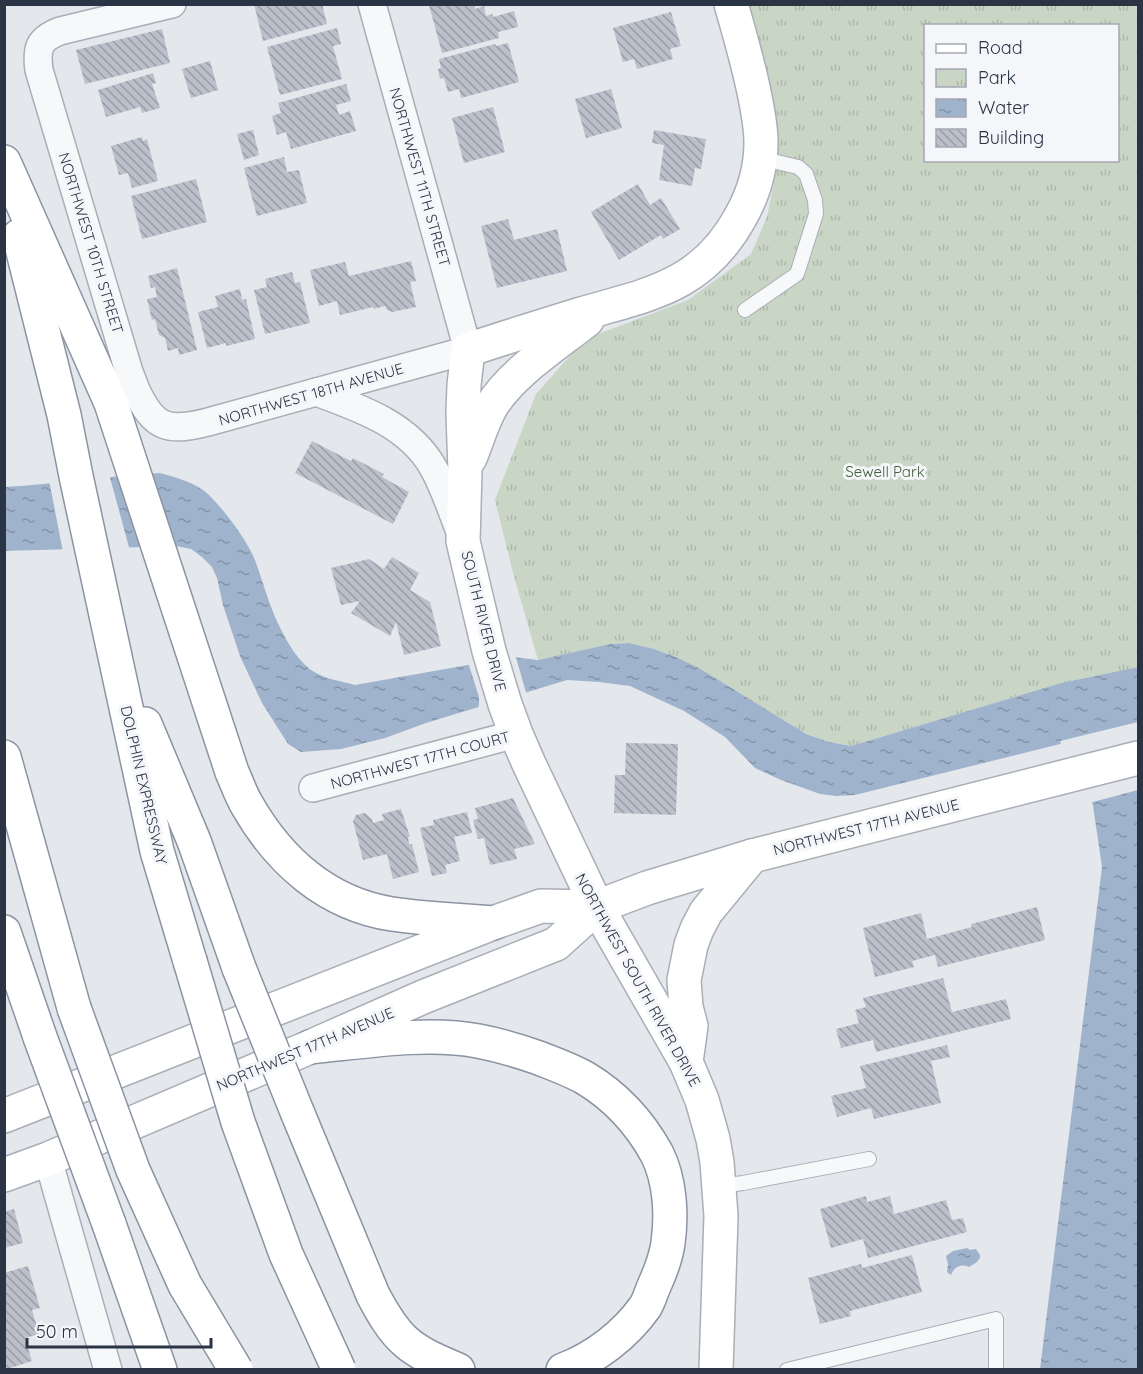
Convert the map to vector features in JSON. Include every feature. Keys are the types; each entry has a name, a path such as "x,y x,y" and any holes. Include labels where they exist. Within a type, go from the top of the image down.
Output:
{"main road":[{"path":"468,350 662,289 683,279 720,249 744,211 753,190 760,158 761,140 759,115 732,4"},
{"path":"4,162 111,404 232,772 246,804 283,856 304,876 349,902 390,914 493,923"},
{"name":"DOLPHIN EXPRESSWAY","path":"4,183 64,415 158,851 238,1122 286,1254 339,1370"},
{"path":"465,471 490,408 507,387 526,368 602,308"},
{"path":"468,350 496,362 507,387"},
{"path":"465,471 463,413 468,350"},
{"name":"SOUTH RIVER DRIVE","path":"465,471 463,541 489,651 511,719"},
{"path":"114,650 194,841 239,968 373,1295 388,1322 406,1342 434,1360 458,1370"},
{"name":"NORTHWEST 17TH COURT","path":"511,719 536,777"},
{"path":"4,757 74,1008 133,1170 184,1285 236,1370"},
{"name":"NORTHWEST 17TH AVENUE","path":"4,1175 48,1159 423,997 556,944 597,907 647,888 752,856 1138,758"},
{"name":"NORTHWEST SOUTH RIVER DRIVE","path":"536,777 597,907 686,1062 708,1119 717,1162 722,1216 716,1370"},
{"path":"686,1062 691,1026 686,1008 684,980 691,945 706,912 752,856"},
{"name":"NORTHWEST 17TH AVENUE","path":"4,1116 541,906 597,907"},
{"path":"4,932 160,1370"},
{"path":"310,1047 388,1039 442,1037 476,1040 512,1048 585,1078 611,1097 635,1121 657,1155 666,1182 670,1208 668,1244 660,1273 646,1306 622,1333 596,1353 563,1370"}],"street":[{"name":"NORTHWEST 10TH STREET","path":"153,419 143,406 129,372 39,70 38,49 49,35 60,31 172,4"},
{"name":"NORTHWEST 11TH STREET","path":"372,4 468,350"},
{"name":"NORTHWEST 18TH AVENUE","path":"153,419 175,427 186,427 468,350"},
{"path":"316,392 382,419 411,440 426,455 435,470 463,541"},
{"name":"NORTHWEST 17TH COURT","path":"313,789 511,719"},
{"path":"48,1159 108,1370"}],"lane":[{"path":"745,310 797,274 816,214 815,200 807,174 798,168 760,158"},
{"path":"720,1186 869,1159"},
{"path":"787,1370 996,1319 996,1370"}],"green space":[{"name":"Sewell Park","path":"745,5 1138,5 1138,667 1061,683 851,746 829,742 806,734 699,668 654,649 629,643 610,644 538,660 495,500 536,394 585,339 688,300 751,254 767,217 776,172 772,115"}],"water":[{"path":"160,473 203,490 232,522 255,560 275,617 299,659 321,676 355,685 513,657 538,660 610,644 629,643 654,649 699,668 806,734 829,742 851,746 1061,683 1138,667 1138,1369 1040,1369 1102,867 1093,806 1076,740 855,795 836,796 820,794 755,768 725,737 684,711 630,686 567,680 426,723 385,738 341,749 301,752 288,744 262,703 240,656 212,567 191,549 176,546 5,551 5,487"},
{"path":"976,1249 980,1258 969,1267 958,1266 951,1275 947,1272 946,1256 953,1251"}],"pier":[{"path":"109,474 130,551 63,552 49,480"},
{"path":"515,654 527,696 478,711 479,697 468,662"},
{"path":"1138,722 1138,790 1089,803 1074,744 1062,747 1060,741"}],"building":[{"path":"254,4 322,4 327,24 263,41"},
{"path":"429,5 474,5 475,9 484,6 486,16 492,14 493,17 514,11 518,27 498,32 499,38 442,53"},
{"path":"671,12 681,46 670,49 673,59 637,69 634,59 623,62 613,28"},
{"path":"337,28 341,44 333,46 342,79 280,95 267,47"},
{"path":"162,29 170,63 85,84 76,50"},
{"path":"508,43 519,82 461,98 459,89 448,92 444,78 440,79 439,59 495,44 496,46"},
{"path":"210,61 218,90 191,98 182,69"},
{"path":"153,73 156,83 152,84 160,108 142,113 140,107 106,117 98,90"},
{"path":"346,84 351,101 336,105 339,115 350,111 356,131 291,149 286,132 277,135 272,116 281,113 278,103"},
{"path":"611,89 622,128 586,138 575,99"},
{"path":"493,107 505,152 464,163 452,118"},
{"path":"253,130 259,155 244,160 237,134"},
{"path":"654,130 706,139 701,169 695,168 692,186 659,180 664,145 652,143"},
{"path":"142,137 143,141 147,139 158,181 132,188 128,173 119,175 111,146"},
{"path":"284,157 287,172 299,170 307,203 257,216 244,168"},
{"path":"196,179 207,222 142,239 131,196"},
{"path":"638,184 650,205 661,198 680,229 663,239 661,235 619,260 591,212"},
{"path":"508,219 514,240 557,229 567,271 497,288 481,226"},
{"path":"411,261 416,281 410,282 416,307 392,312 385,306 374,309 373,307 340,315 337,301 319,306 310,270 345,262 349,276"},
{"path":"177,268 197,350 179,355 178,348 168,351 165,338 159,335 155,319 152,320 147,299 157,297 155,287 151,288 148,276"},
{"path":"292,272 295,283 300,282 310,323 265,334 254,290 267,287 265,279"},
{"path":"240,289 242,300 246,299 255,339 207,348 198,312 218,307 215,296"},
{"path":"312,441 351,461 353,458 384,474 382,477 409,492 393,524 295,473"},
{"path":"392,557 419,573 410,590 430,602 441,646 404,655 396,622 390,636 351,613 360,601 341,605 331,568 369,559 384,569"},
{"path":"626,743 678,744 676,815 614,813 615,775 625,775"},
{"path":"513,798 535,844 514,849 517,859 490,865 484,838 478,839 473,820 478,819 475,808"},
{"path":"401,809 410,837 408,837 409,844 412,844 419,872 393,879 387,854 363,860 353,821 356,815 365,813 373,823 384,820 382,814"},
{"path":"467,812 472,833 454,837 460,861 445,865 447,873 432,876 420,828 434,825 433,820"},
{"path":"1037,907 1045,940 938,967 935,955 912,961 914,967 875,977 863,928 921,913 927,939 972,927 971,924"},
{"path":"943,978 952,1012 1006,999 1011,1019 876,1052 873,1040 841,1048 836,1029 859,1023 855,1010 866,1007 863,998"},
{"path":"947,1045 950,1057 931,1061 941,1103 874,1119 871,1108 837,1117 831,1096 866,1088 860,1066"},
{"path":"866,1196 867,1202 890,1196 894,1214 946,1200 952,1220 963,1218 967,1232 868,1258 863,1239 831,1248 820,1209"},
{"path":"14,1209 23,1243 4,1248 4,1212"},
{"path":"912,1255 922,1292 850,1311 851,1316 820,1324 808,1278 861,1264 862,1268"},
{"path":"28,1266 40,1308 32,1310 39,1334 25,1338 32,1361 7,1369 4,1360 4,1273"}]}
